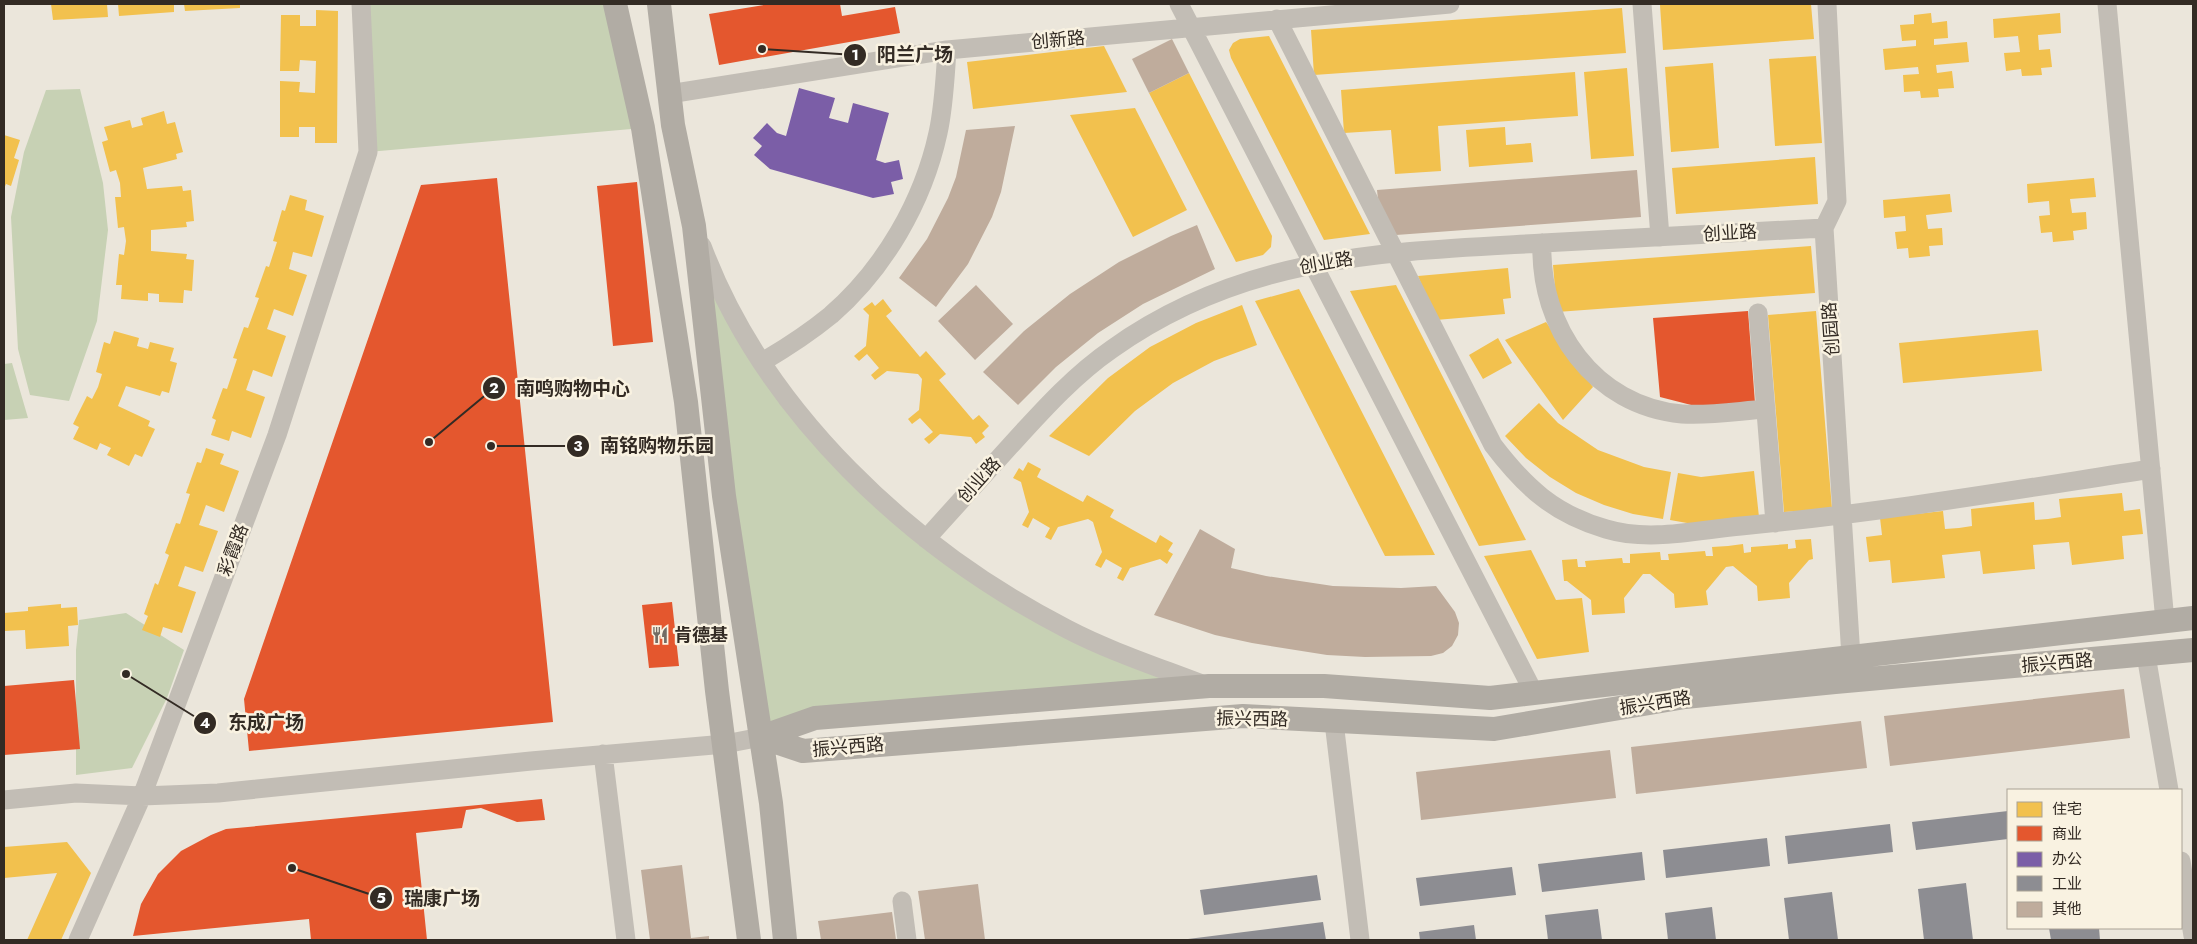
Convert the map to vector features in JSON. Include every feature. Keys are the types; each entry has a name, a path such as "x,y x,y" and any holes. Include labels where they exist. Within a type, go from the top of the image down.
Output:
{"main road":[{"path":"614,4 643,128 686,402 717,691 749,940"},
{"path":"659,4 673,125 694,226 724,496 771,803 785,940"},
{"name":"振兴西路","path":"761,737 814,718 1209,686 1324,686 1490,698 2193,618"},
{"name":"振兴西路","path":"761,737 803,751 1243,716 1494,729 1685,697 2193,650"}],"street":[{"name":"彩霞路","path":"78,940 142,796 276,436 368,152 361,4"},
{"path":"1179,4 1534,693"},
{"name":"创新路","path":"669,94 946,50 1450,4"},
{"path":"1642,4 1660,237"},
{"name":"创园路","path":"1827,4 1837,201 1824,228 1851,657"},
{"path":"2107,4 2165,621"},
{"path":"1277,20 1493,445 1515,474 1542,498 1573,517 1607,530 1643,535 1842,516 2151,469"},
{"path":"762,362 798,340 832,314 861,284 887,250 909,214 928,167 938,134 945,92 946,50"},
{"path":"694,226 720,289 762,362 787,398 835,454 888,506 926,539 995,588 1069,630 1209,686"},
{"name":"创业路","path":"926,539 1057,395 1110,350 1139,330 1194,301 1246,282 1312,264 1395,252 1824,228"},
{"path":"1542,243 1541,261 1544,287 1559,329 1580,360 1608,386 1643,405 1682,414 1766,409"},
{"path":"1758,313 1775,523"},
{"path":"2146,655 2169,789"},
{"path":"1334,722 1360,940"},
{"path":"4,800 76,794 142,796 218,793 603,754 725,744 761,737"},
{"path":"603,754 626,940"},
{"path":"2182,867 2193,936"},
{"path":"902,901 907,940"}],"green space":[{"path":"361,4 615,4 643,128 368,152"},
{"path":"80,89 103,183 108,230 97,321 69,401 30,395 18,349 11,217 24,152 46,90"},
{"path":"694,226 725,300 849,468 995,588 1209,686 760,732"},
{"path":"12,363 28,418 4,420 4,364"},
{"path":"126,613 184,650 167,698 132,768 76,775 76,650 79,620"}],"building: 住宅":[{"path":"51,4 107,4 108,17 53,20"},
{"path":"118,4 174,4 174,12 119,16"},
{"path":"184,4 240,4 240,8 185,11"},
{"path":"1811,4 1814,39 1663,50 1660,5"},
{"path":"1622,8 1626,53 1314,75 1311,30"},
{"path":"316,10 338,11 337,143 315,143 315,127 299,127 299,137 280,137 280,81 300,82 299,92 315,93 316,61 300,60 299,71 280,71 281,15 300,15 300,26 316,26"},
{"path":"1931,13 1932,23 1947,21 1948,38 1934,39 1934,45 1967,42 1969,62 1936,65 1937,73 1952,71 1954,88 1938,89 1939,97 1921,98 1920,91 1904,92 1903,75 1919,74 1918,67 1885,70 1883,49 1916,46 1916,40 1902,41 1900,25 1914,24 1914,15"},
{"path":"2060,13 2061,33 2038,35 2039,50 2050,49 2052,67 2041,68 2042,75 2022,76 2021,69 2006,71 2004,53 2020,52 2018,36 1994,38 1993,19"},
{"path":"1269,36 1370,234 1324,240 1231,58 1229,50 1233,43 1240,39"},
{"path":"1104,46 1127,92 973,109 967,62"},
{"path":"1816,56 1822,143 1775,146 1769,59"},
{"path":"1713,63 1719,148 1671,152 1665,67"},
{"path":"1627,68 1634,156 1591,159 1584,72"},
{"path":"1575,72 1578,116 1438,126 1441,171 1395,174 1391,130 1344,133 1341,90"},
{"path":"1189,73 1272,236 1271,247 1263,255 1236,262 1149,93"},
{"path":"1135,108 1187,210 1133,237 1070,115"},
{"path":"164,111 167,124 175,122 183,152 176,154 177,159 143,168 147,189 182,186 183,191 191,190 194,221 186,222 187,227 151,230 151,251 187,254 186,259 194,260 192,291 184,290 183,303 159,302 159,294 148,293 148,301 121,299 122,285 116,285 119,254 124,255 126,241 124,227 118,228 115,197 121,197 120,183 116,170 110,172 102,142 108,140 104,127 130,120 132,128 143,125 141,118"},
{"path":"1505,127 1506,145 1531,143 1533,162 1469,167 1466,130"},
{"path":"4,135 20,140 14,158 19,160 11,186 6,184 4,189"},
{"path":"1815,157 1818,204 1676,214 1672,168"},
{"path":"2094,178 2096,197 2070,199 2072,213 2086,212 2087,229 2073,231 2074,240 2053,242 2052,232 2041,233 2039,216 2050,215 2049,201 2028,203 2027,184"},
{"path":"1950,194 1952,212 1926,215 1928,229 1942,228 1943,245 1929,246 1930,256 1909,258 1908,248 1897,249 1895,232 1906,231 1905,216 1884,218 1883,200"},
{"path":"290,195 307,200 305,210 324,216 312,257 293,252 289,269 307,275 293,316 274,309 267,329 286,336 272,377 253,370 246,390 265,397 251,438 232,431 229,441 211,435 216,420 212,418 223,388 227,389 237,359 233,358 244,327 248,328 259,298 255,297 266,266 269,267 277,242 273,241 282,210 285,211"},
{"path":"1811,246 1815,293 1557,312 1553,265"},
{"path":"1508,268 1511,298 1503,299 1505,314 1436,320 1418,276"},
{"path":"1396,285 1526,540 1479,546 1350,291"},
{"path":"1299,289 1435,555 1385,556 1255,301"},
{"path":"883,299 892,311 886,316 920,357 926,351 946,374 939,380 973,420 979,415 989,426 982,433 985,437 976,444 971,437 940,434 929,444 924,439 933,432 920,418 912,424 908,419 919,410 922,379 918,374 887,371 875,380 871,375 879,368 867,354 859,361 854,356 866,346 869,315 863,309 872,302 875,306"},
{"path":"1242,305 1257,345 1214,361 1173,383 1135,411 1089,456 1049,436 1108,378 1150,347 1196,323"},
{"path":"1816,311 1832,509 1784,512 1768,315"},
{"path":"1546,322 1593,387 1563,420 1505,340"},
{"path":"2038,330 2042,371 1903,383 1899,343"},
{"path":"114,331 139,338 137,346 148,349 150,342 174,348 170,361 177,363 169,393 162,391 160,396 126,386 118,406 150,421 148,426 155,429 142,457 135,454 129,466 107,455 111,448 100,443 97,450 73,439 79,427 73,424 87,396 92,399 98,387 102,374 96,372 104,342 110,344"},
{"path":"1498,338 1512,363 1483,379 1469,355"},
{"path":"1539,403 1558,423 1598,450 1644,467 1671,472 1663,519 1633,514 1604,505 1576,493 1550,477 1526,458 1505,436"},
{"path":"206,448 224,454 220,464 239,471 224,512 206,505 199,525 218,531 203,572 185,566 178,586 196,592 182,633 163,627 160,637 142,630 148,616 144,614 155,583 158,585 169,555 165,553 176,523 180,524 190,494 186,493 197,462 201,463"},
{"path":"1028,462 1041,469 1037,477 1083,502 1087,495 1114,510 1110,517 1156,543 1160,535 1173,543 1168,551 1173,554 1167,564 1160,559 1130,568 1123,581 1117,578 1122,568 1106,559 1101,568 1095,565 1102,552 1093,522 1088,519 1058,527 1051,540 1045,537 1050,528 1033,518 1028,528 1022,525 1029,512 1021,482 1013,478 1019,468 1023,471"},
{"path":"1754,471 1759,517 1693,524 1670,520 1678,473 1701,477"},
{"path":"2122,493 2124,511 2140,509 2143,534 2122,536 2124,559 2072,565 2069,542 2033,545 2035,569 1983,574 1980,551 1942,555 1945,578 1892,583 1890,560 1869,562 1866,537 1882,535 1880,518 1943,511 1945,529 1959,528 1972,526 1971,509 2034,502 2035,520 2048,519 2061,517 2059,499"},
{"path":"1811,539 1813,559 1809,560 1789,583 1790,598 1758,601 1757,586 1733,566 1726,567 1706,591 1708,605 1675,608 1674,594 1650,574 1643,574 1624,598 1625,613 1592,615 1591,600 1567,581 1564,581 1562,560 1577,559 1578,567 1586,567 1585,561 1622,558 1623,563 1630,563 1630,554 1660,552 1661,560 1669,560 1668,554 1705,551 1706,556 1713,556 1712,547 1743,544 1744,553 1751,552 1751,547 1788,544 1788,549 1796,548 1795,540"},
{"path":"1531,550 1556,600 1582,598 1589,652 1537,659 1484,556"},
{"path":"61,604 61,608 77,607 78,625 68,626 69,646 26,649 25,630 4,631 4,613 28,611 28,607"},
{"path":"67,842 91,873 61,940 27,940 57,873 4,878 4,847"}],"building: 商业":[{"path":"770,4 840,4 842,16 895,7 900,33 719,65 709,14"},
{"path":"497,178 553,722 249,751 244,699 421,185"},
{"path":"637,182 653,342 613,346 597,186"},
{"path":"1748,311 1755,403 1699,407 1660,397 1653,318"},
{"name":"肯德基","path":"672,602 679,666 649,668 642,605"},
{"path":"74,680 80,749 4,755 4,686"},
{"path":"542,799 545,820 517,822 481,808 466,810 462,828 416,833 427,940 311,940 309,919 133,936 141,904 158,874 181,851 226,829"}],"building: 办公":[{"path":"799,88 835,98 829,118 848,123 853,103 889,113 876,160 885,163 899,160 903,179 891,182 894,194 873,198 770,169 754,155 762,146 753,138 767,123 777,133 786,136"}],"building: 工业":[{"path":"2007,811 2007,839 1916,850 1912,822"},
{"path":"1890,824 1893,852 1788,864 1785,836"},
{"path":"1767,838 1770,866 1666,878 1663,850"},
{"path":"1642,852 1645,880 1542,892 1538,864"},
{"path":"1512,867 1516,895 1420,906 1416,878"},
{"path":"1317,875 1321,900 1204,915 1200,890"},
{"path":"1966,883 1973,940 1924,940 1918,889"},
{"path":"1832,892 1838,940 1789,940 1784,898"},
{"path":"1712,907 1716,940 1668,940 1665,913"},
{"path":"1598,909 1602,940 1548,940 1545,915"},
{"path":"1323,922 1326,940 1188,940 1188,939"},
{"path":"1474,925 1476,940 1420,940 1419,932"},
{"path":"2049,929 2099,929 2100,940 2051,940"}],"building: 其他":[{"path":"1172,39 1189,73 1149,93 1132,59"},
{"path":"1015,126 1001,192 992,217 968,264 936,307 899,278 927,239 948,198 956,177 966,130"},
{"path":"1637,170 1641,217 1396,235 1378,199 1377,190"},
{"path":"1197,225 1215,269 1143,304 1098,333 1056,367 1018,405 983,372 1024,331 1070,294 1119,262"},
{"path":"976,285 1013,324 975,360 938,321"},
{"path":"1200,529 1235,549 1231,568 1266,576 1333,586 1401,588 1436,586 1455,612 1459,623 1458,635 1452,646 1443,653 1431,656 1365,657 1327,655 1215,635 1154,615"},
{"path":"2124,689 2130,738 1890,766 1884,716"},
{"path":"1861,721 1867,768 1636,794 1631,747"},
{"path":"1610,750 1616,798 1421,820 1416,772"},
{"path":"682,865 691,938 709,936 709,940 650,940 641,870"},
{"path":"978,884 985,940 925,940 918,891"},
{"path":"892,912 896,940 821,940 818,921"}],"place":[{"name":"阳兰广场","path":"762,49"},
{"name":"南鸣购物中心","path":"429,442"},
{"name":"南铭购物乐园","path":"491,446"},
{"name":"肯德基","path":"660,635"},
{"name":"东成广场","path":"126,674"},
{"name":"瑞康广场","path":"292,868"}]}
